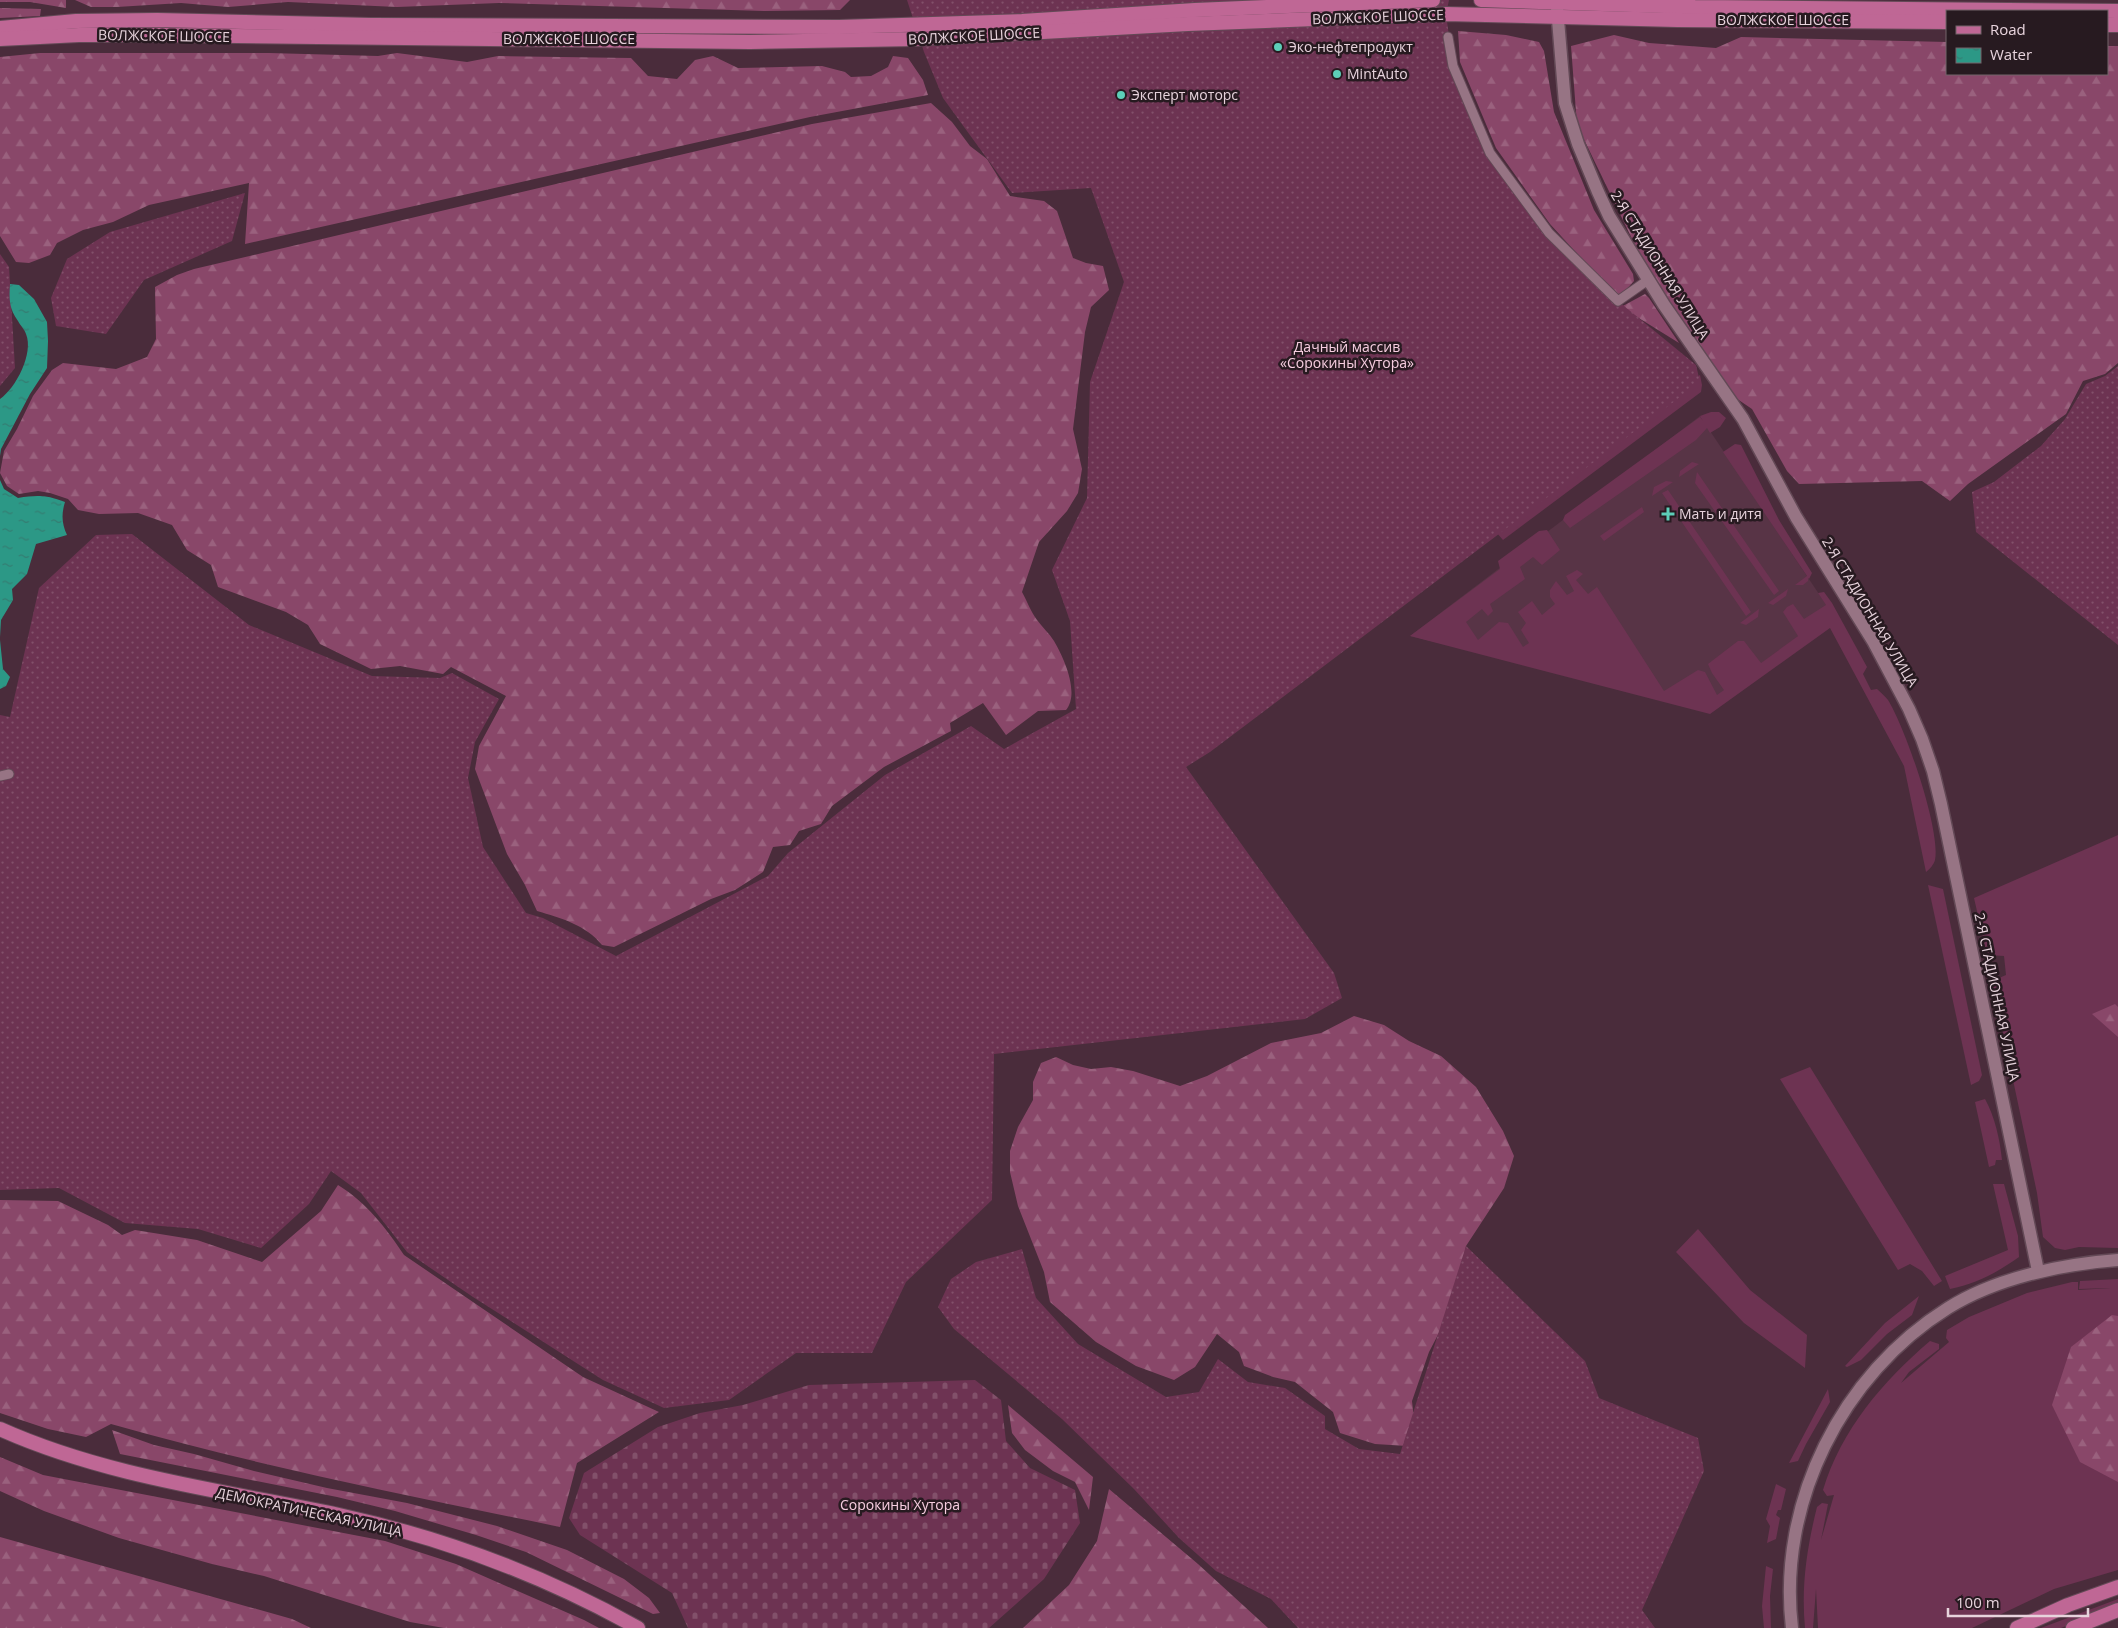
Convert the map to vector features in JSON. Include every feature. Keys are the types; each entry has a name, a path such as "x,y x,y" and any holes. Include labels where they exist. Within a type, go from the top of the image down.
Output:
{"main road":[{"name":"ВОЛЖСКОЕ ШОССЕ","path":"0,39 79,35 839,27 1022,21 1195,10 1433,0"},
{"name":"ВОЛЖСКОЕ ШОССЕ","path":"1481,0 1695,7 2012,10"},
{"name":"2-Я СТАДИОННАЯ УЛИЦА","path":"1557,2 1556,18 1565,103 1578,144 1598,192 1648,280 1743,418 1796,517 1878,649 1922,739 1942,804 2038,1271"},
{"name":"ВОЛЖСКОЕ ШОССЕ","path":"0,28 76,21 139,20 369,31 750,42 906,39 1188,24 1446,14 1556,18 1946,22"},
{"path":"1792,1628 1790,1587 1792,1550 1800,1510 1827,1440 1859,1388 1906,1337 1949,1307 1993,1287 2038,1271 2074,1264 2118,1260"},
{"name":"ДЕМОКРАТИЧЕСКАЯ УЛИЦА","path":"0,1429 97,1464 181,1484 341,1516 456,1546 547,1583 638,1628"},
{"path":"2017,1628 2068,1605 2118,1587"},
{"path":"2073,1628 2118,1610"}],"street":[{"path":"1448,37 1453,66 1490,153 1549,233 1618,301 1648,280"}],"shaded area":[{"name":"Мать и дитя","path":"1700,416 1831,612 1702,707 1410,636"}],"green space":[{"path":"0,0 66,0 66,8 30,2 0,2"},
{"path":"75,0 850,0 840,10 765,11 499,3 397,7 288,2 228,7 181,3 91,7"},
{"name":"Дачный массив «Сорокины Хутора»","path":"907,0 1449,0 1446,14 1453,66 1490,153 1549,233 1618,301 1696,365 1700,382 1210,752 1186,767 1334,973 1342,998 1305,1019 994,1054 992,1200 906,1282 872,1353 796,1353 729,1400 664,1408 603,1380 473,1297 407,1252 361,1193 331,1171 309,1204 261,1248 198,1229 125,1223 59,1188 0,1190 0,715 10,717 39,588 96,535 132,534 249,625 372,676 440,678 452,673 499,699 475,742 468,778 483,847 526,913 543,918 616,956 768,876 788,853 885,775 971,726 1004,749 1076,709 1070,621 1052,570 1087,498 1090,382 1124,282 1091,188 1012,193 943,98 924,52"},
{"path":"0,8 41,9 40,16 0,18"},
{"path":"1458,31 1506,35 1539,42 1544,51 1554,112 1594,210 1633,274 1634,281 1625,291 1616,296 1550,224 1496,148 1460,62"},
{"path":"1614,35 1649,43 1716,48 1741,37 1946,42 1946,75 2108,75 2108,46 2118,46 2118,363 2105,374 2083,381 2066,414 1968,484 1950,501 1922,481 1799,484 1787,471 1752,409 1721,388 1664,305 1577,125 1571,46"},
{"path":"40,53 269,53 378,56 397,53 467,62 498,56 631,58 648,76 677,79 695,60 713,56 738,68 822,66 845,72 851,77 871,76 888,67 893,56 908,58 923,80 928,95 810,117 245,244 249,183 149,205 113,222 83,230 57,243 50,255 29,263 16,262 0,236 0,57"},
{"path":"931,103 952,122 970,146 987,159 1010,196 1044,201 1057,211 1073,258 1103,266 1109,290 1091,307 1085,332 1073,429 1082,469 1078,493 1067,511 1039,542 1022,592 1035,617 1058,648 1066,666 1071,685 1070,703 1066,710 1038,711 1006,735 983,703 950,723 951,731 884,767 832,806 821,824 799,831 790,845 773,847 763,872 735,890 711,899 614,947 602,945 581,927 537,911 507,854 475,769 479,746 506,696 451,667 443,674 400,666 371,669 320,644 308,625 286,612 218,587 211,565 187,550 172,525 138,513 99,514 78,510 68,499 50,493 38,491 19,494 7,486 0,473 4,451 33,396 52,370 63,363 116,369 147,357 156,339 155,287 177,275 194,269 812,124"},
{"path":"245,193 232,241 144,280 106,334 56,326 51,298 67,259 110,232"},
{"path":"0,254 9,267 15,368 0,386"},
{"path":"1645,294 1649,298 1679,343 1621,307"},
{"path":"2118,366 2118,645 1976,532 1972,492 1994,482 2041,446 2065,419 2086,384 2105,376"},
{"path":"1700,375 1701,392 1503,540 1489,524 1575,461"},
{"path":"1711,412 1719,412 1726,418 1720,427 1710,433 1707,428 1696,440 1570,528 1563,520 1565,515 1700,417 1703,421 1700,416"},
{"path":"1735,444 1741,445 1779,520 1812,573 1808,581 1803,585 1795,585 1807,576 1723,452"},
{"path":"1692,462 1699,464 1679,477 1680,471"},
{"path":"1697,472 1779,591 1774,595 1695,483"},
{"path":"1666,481 1673,482 1652,496 1654,487"},
{"path":"1668,490 1751,612 1746,616 1662,493"},
{"path":"1642,507 1644,512 1604,541 1600,536"},
{"path":"1547,530 1560,550 1542,565 1533,557 1520,567 1525,579 1490,604 1493,611 1488,616 1482,609 1466,622 1478,640 1499,622 1508,623 1523,647 1529,643 1521,630 1526,623 1518,612 1532,601 1542,615 1555,604 1550,597 1550,590 1556,581 1567,595 1574,591 1566,576 1577,570 1583,574 1576,580 1588,594 1597,587 1664,691 1698,670 1705,672 1717,695 1724,690 1708,664 1738,641 1744,641 1761,663 1798,636 1783,612 1787,607 1793,604 1804,619 1826,605 1818,593 1824,592 1867,667 1863,674 1871,690 1877,689 1888,700 1912,755 1933,826 1935,860 1930,868 1926,872 1904,766 1830,628 1710,714 1410,636 1500,569 1498,561 1539,531"},
{"path":"1788,589 1786,596 1773,605 1768,603"},
{"path":"1759,609 1758,617 1746,625 1740,623"},
{"path":"2118,835 2118,1248 2079,1247 2065,1250 2055,1248 2043,1237 2037,1193 1992,981 2006,975 2004,956 1987,955 1974,898"},
{"path":"1928,885 1943,889 1982,1075 1979,1081 1971,1085"},
{"path":"2115,1004 2118,1007 2118,1037 2092,1014"},
{"path":"1354,1016 1384,1025 1409,1041 1441,1056 1476,1087 1503,1131 1514,1156 1504,1188 1466,1246 1455,1302 1429,1352 1412,1401 1416,1439 1407,1446 1375,1444 1340,1433 1333,1412 1295,1382 1273,1377 1244,1366 1239,1352 1217,1334 1195,1367 1174,1380 1136,1366 1096,1342 1050,1302 1044,1272 1018,1206 1010,1172 1010,1151 1018,1127 1033,1100 1033,1082 1041,1063 1056,1057 1073,1065 1091,1069 1111,1067 1133,1071 1180,1086 1207,1076 1271,1043 1321,1033"},
{"path":"1810,1067 1942,1281 1934,1286 1922,1271 1910,1264 1898,1270 1780,1079"},
{"path":"1985,1099 1992,1113 2002,1160 1996,1160 1995,1165 1989,1167 1975,1102"},
{"path":"1993,1184 2004,1184 2018,1236 2019,1257 1986,1277 1950,1289 1945,1276 2008,1250"},
{"path":"338,1185 367,1208 404,1255 583,1377 659,1412 577,1463 560,1527 278,1467 111,1424 86,1437 48,1429 0,1413 0,1200 58,1201 108,1225 122,1235 135,1230 197,1240 262,1262 321,1211"},
{"path":"1698,1229 1750,1290 1807,1335 1805,1368 1744,1323 1676,1252"},
{"path":"1466,1246 1585,1361 1599,1398 1698,1438 1704,1471 1642,1610 1655,1628 1298,1628 1271,1599 1216,1571 1179,1538 1134,1489 1062,1419 954,1329 938,1307 951,1279 976,1262 1022,1249 1036,1298 1078,1344 1166,1397 1199,1392 1218,1359 1248,1382 1285,1388 1325,1416 1325,1429 1359,1449 1400,1454"},
{"path":"2118,1279 2118,1570 2054,1589 1972,1628 1818,1628 1816,1589 1813,1628 1805,1628 1804,1597 1806,1567 1817,1507 1822,1503 1828,1504 1821,1540 1834,1495 1827,1496 1823,1490 1831,1468 1852,1427 1880,1390 1930,1341 1939,1344 1939,1349 1909,1372 1901,1383 1949,1342 1946,1338 1947,1330 1969,1317 2027,1293 2072,1282 2078,1282 2078,1290 2111,1288 2079,1289 2080,1281"},
{"path":"1919,1296 1912,1315 1887,1334 1861,1360 1847,1367 1845,1366 1885,1323"},
{"path":"2112,1315 2118,1316 2118,1482 2080,1462 2052,1405 2071,1347"},
{"name":"Сорокины Хутора","path":"975,1380 1001,1400 1006,1441 1030,1468 1075,1490 1080,1523 1044,1579 989,1628 688,1628 672,1593 580,1535 569,1518 584,1473 658,1427 700,1413 743,1405 809,1385"},
{"path":"1828,1389 1830,1402 1798,1461 1789,1463"},
{"path":"1008,1405 1093,1477 1089,1510 1075,1482 1053,1471 1025,1450 1012,1433"},
{"path":"112,1430 154,1445 254,1471 327,1488 407,1503 497,1526 567,1550 624,1579 649,1598 660,1613 653,1614 526,1552 395,1511 337,1497 120,1454"},
{"path":"0,1457 43,1475 385,1541 456,1564 599,1628 444,1628 410,1622 264,1576 212,1564 119,1538 44,1511 0,1491"},
{"path":"1776,1484 1786,1489 1781,1510 1778,1510 1776,1515 1780,1518 1776,1539 1767,1543 1770,1526 1766,1519"},
{"path":"1109,1489 1198,1564 1268,1628 1023,1628 1069,1585 1097,1541"},
{"path":"0,1537 292,1619 311,1628 0,1628"},
{"path":"1766,1566 1773,1569 1770,1596 1771,1628 1764,1628 1762,1606"},
{"path":"2118,1599 2118,1605 2061,1628 2041,1628"}],"water":[{"path":"10,284 19,285 34,299 47,322 47,368 30,394 1,449 0,456 0,399 17,379 28,351 25,332 11,308"},
{"path":"0,480 4,489 18,498 42,496 65,502 63,519 67,535 36,544 27,574 12,589 13,600 1,620 0,637"},
{"path":"0,640 3,669 10,677 6,686 0,689"}],"place":[{"name":"Эко-нефтепродукт","path":"1278,47"},
{"name":"MintAuto","path":"1337,74"},
{"name":"Эксперт моторс","path":"1121,95"},
{"name":"Мать и дитя","path":"1668,514"}]}
